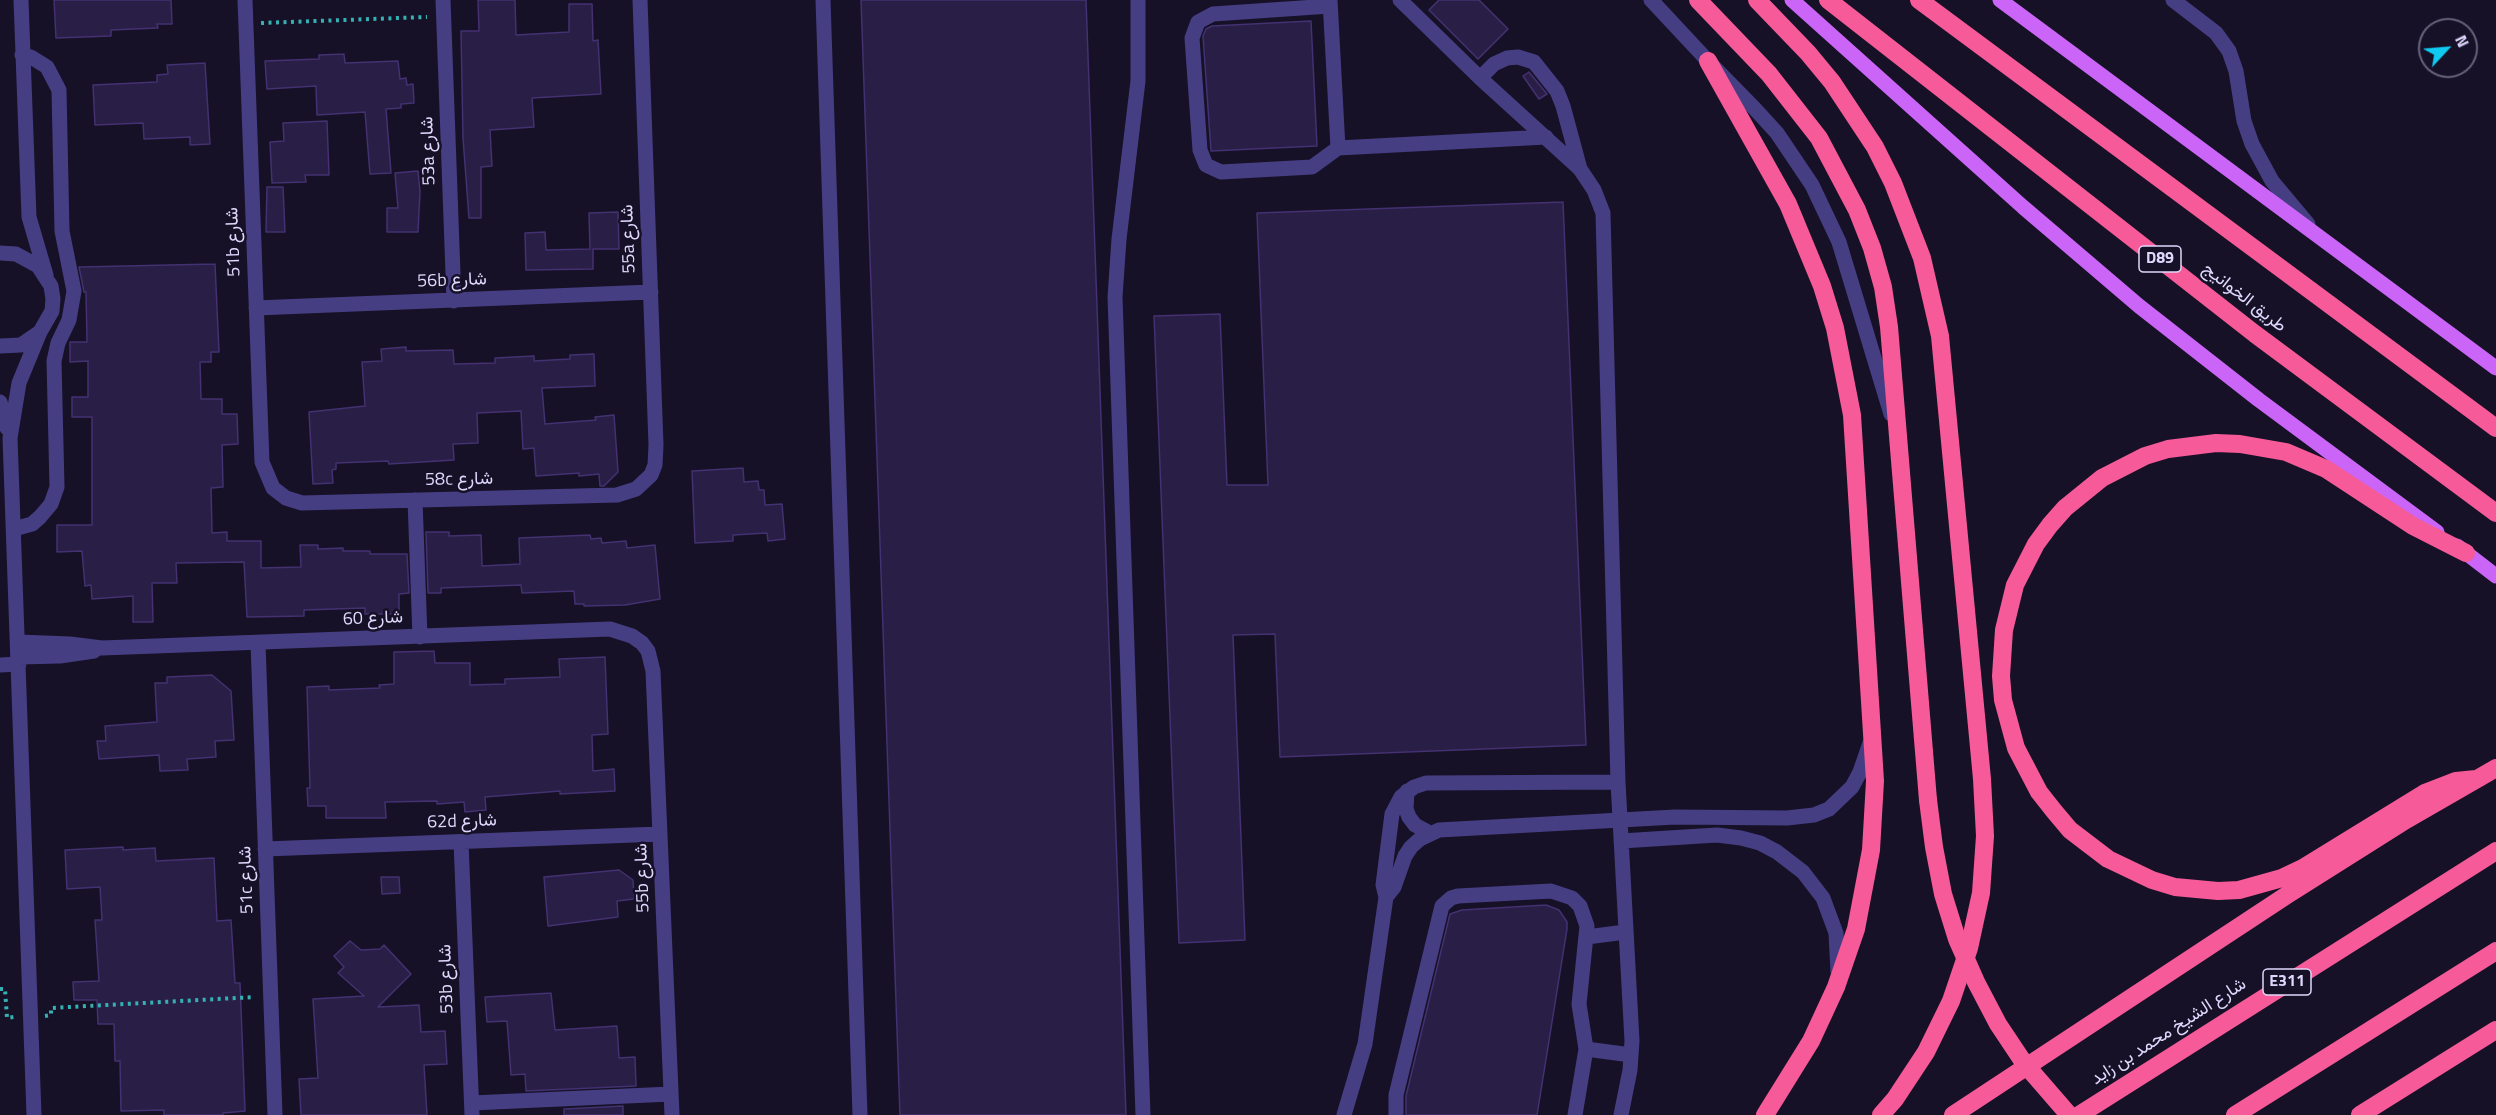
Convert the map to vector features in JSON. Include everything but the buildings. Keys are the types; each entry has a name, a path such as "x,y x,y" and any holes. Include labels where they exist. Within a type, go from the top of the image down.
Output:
{"highway":[{"path":"1698,0 1769,74 1795,105 1818,138 1857,210 1872,248 1883,287 1929,800 1934,847 1943,894 1957,939 1998,1024 2024,1063 2069,1115"},
{"path":"1757,0 1796,39 1826,75 1875,147 1901,201 1922,258 1940,336 1982,780 1985,836 1981,892 1969,948 1951,1001 1926,1052 1881,1115"},
{"name":"طريق الخوانيج","path":"1828,0 2255,334 2496,513"},
{"path":"1919,0 2496,428"},
{"path":"1708,62 1788,204 1822,286 1835,328 1852,416 1875,781 1871,850 1856,929 1836,987 1811,1041 1765,1115"},
{"path":"2466,553 2413,526 2326,469 2286,452 2248,445 2216,443 2168,449 2145,456 2102,478 2083,492 2050,525 2024,564 2012,596 2004,630 2001,676 2005,708 2016,748 2035,784 2054,811 2070,830 2108,859 2152,880 2175,886 2207,891 2239,890 2282,878 2303,868 2425,793 2456,781 2476,778"},
{"path":"1953,1115 2287,895 2476,778 2496,768"},
{"name":"شارع الشيخ محمد بن زايد","path":"2079,1115 2496,851"},
{"path":"2235,1115 2496,951"},
{"path":"2360,1115 2496,1030"}],"main road":[{"path":"1792,0 2023,207 2139,306 2259,400 2496,576"},
{"path":"2000,0 2496,368"}],"street":[{"path":"21,0 29,217 51,286 52,311 40,332 19,383 10,438 34,1115"},
{"name":"51b شارع","path":"246,0 261,451 269,482"},
{"name":"53a شارع","path":"442,0 454,300"},
{"name":"55a شارع","path":"640,0 656,445 655,465 651,475"},
{"path":"823,0 860,1115"},
{"path":"1138,0 1138,81 1119,239 1115,297 1143,1115"},
{"path":"1400,0 1480,78 1580,169 1599,200 1603,213 1618,782 1631,1055 1621,1115"},
{"path":"1651,0 1777,133 1812,185 1827,213 1849,272 1898,440"},
{"path":"2173,0 2223,42 2236,71 2244,121 2262,166 2282,195 2322,239"},
{"path":"1338,148 1330,3 1205,17 1198,22 1193,30 1193,50 1200,150 1206,165 1213,170 1221,172 1312,167 1338,148 1546,137"},
{"path":"14,529 32,524 40,517 51,504 57,487 54,361 58,344 69,320 74,291 62,231 59,90 47,67 31,57 22,55"},
{"path":"1480,78 1494,64 1507,58 1518,57 1534,62 1557,91 1580,169"},
{"path":"0,253 16,254 28,258 46,275"},
{"name":"56b شارع","path":"256,308 651,292"},
{"path":"0,346 21,345 40,332"},
{"path":"0,402 10,438"},
{"name":"58c شارع","path":"269,482 286,498 302,503 617,495 636,489 651,475"},
{"path":"415,500 420,637"},
{"name":"شارع 60","path":"0,665 18,654 71,655 102,648 610,629 622,631 642,643"},
{"name":"51c شارع","path":"258,643 275,1115"},
{"name":"55b شارع","path":"642,643 648,651 653,671 672,1115"},
{"path":"1386,897 1394,887 1405,856 1411,847 1430,833 1450,829 1718,816 1787,818 1814,815 1829,809 1852,787 1860,772 1870,741 1871,724"},
{"path":"1344,1115 1365,1044 1386,897 1383,885 1392,814 1396,804 1407,791 1425,783 1618,782"},
{"path":"1407,791 1406,809 1409,817 1415,825 1430,833"},
{"path":"1718,816 1718,835"},
{"name":"62d شارع","path":"265,849 660,834"},
{"path":"1621,841 1718,835 1760,843 1791,861 1814,884 1831,915 1836,933 1839,969 1836,987"},
{"name":"53b شارع","path":"461,842 472,1109"},
{"path":"1396,1115 1396,1095 1439,912 1446,901 1458,896 1551,891 1572,898 1580,906 1585,916 1587,937 1579,1004 1586,1049 1575,1115"},
{"path":"1587,937 1626,932"},
{"path":"1586,1049 1631,1055"},
{"path":"472,1109 671,1094"}],"path":[{"path":"246,24 443,16"},
{"path":"0,989 5,989 7,1018 51,1015 51,1008 271,996"}]}
